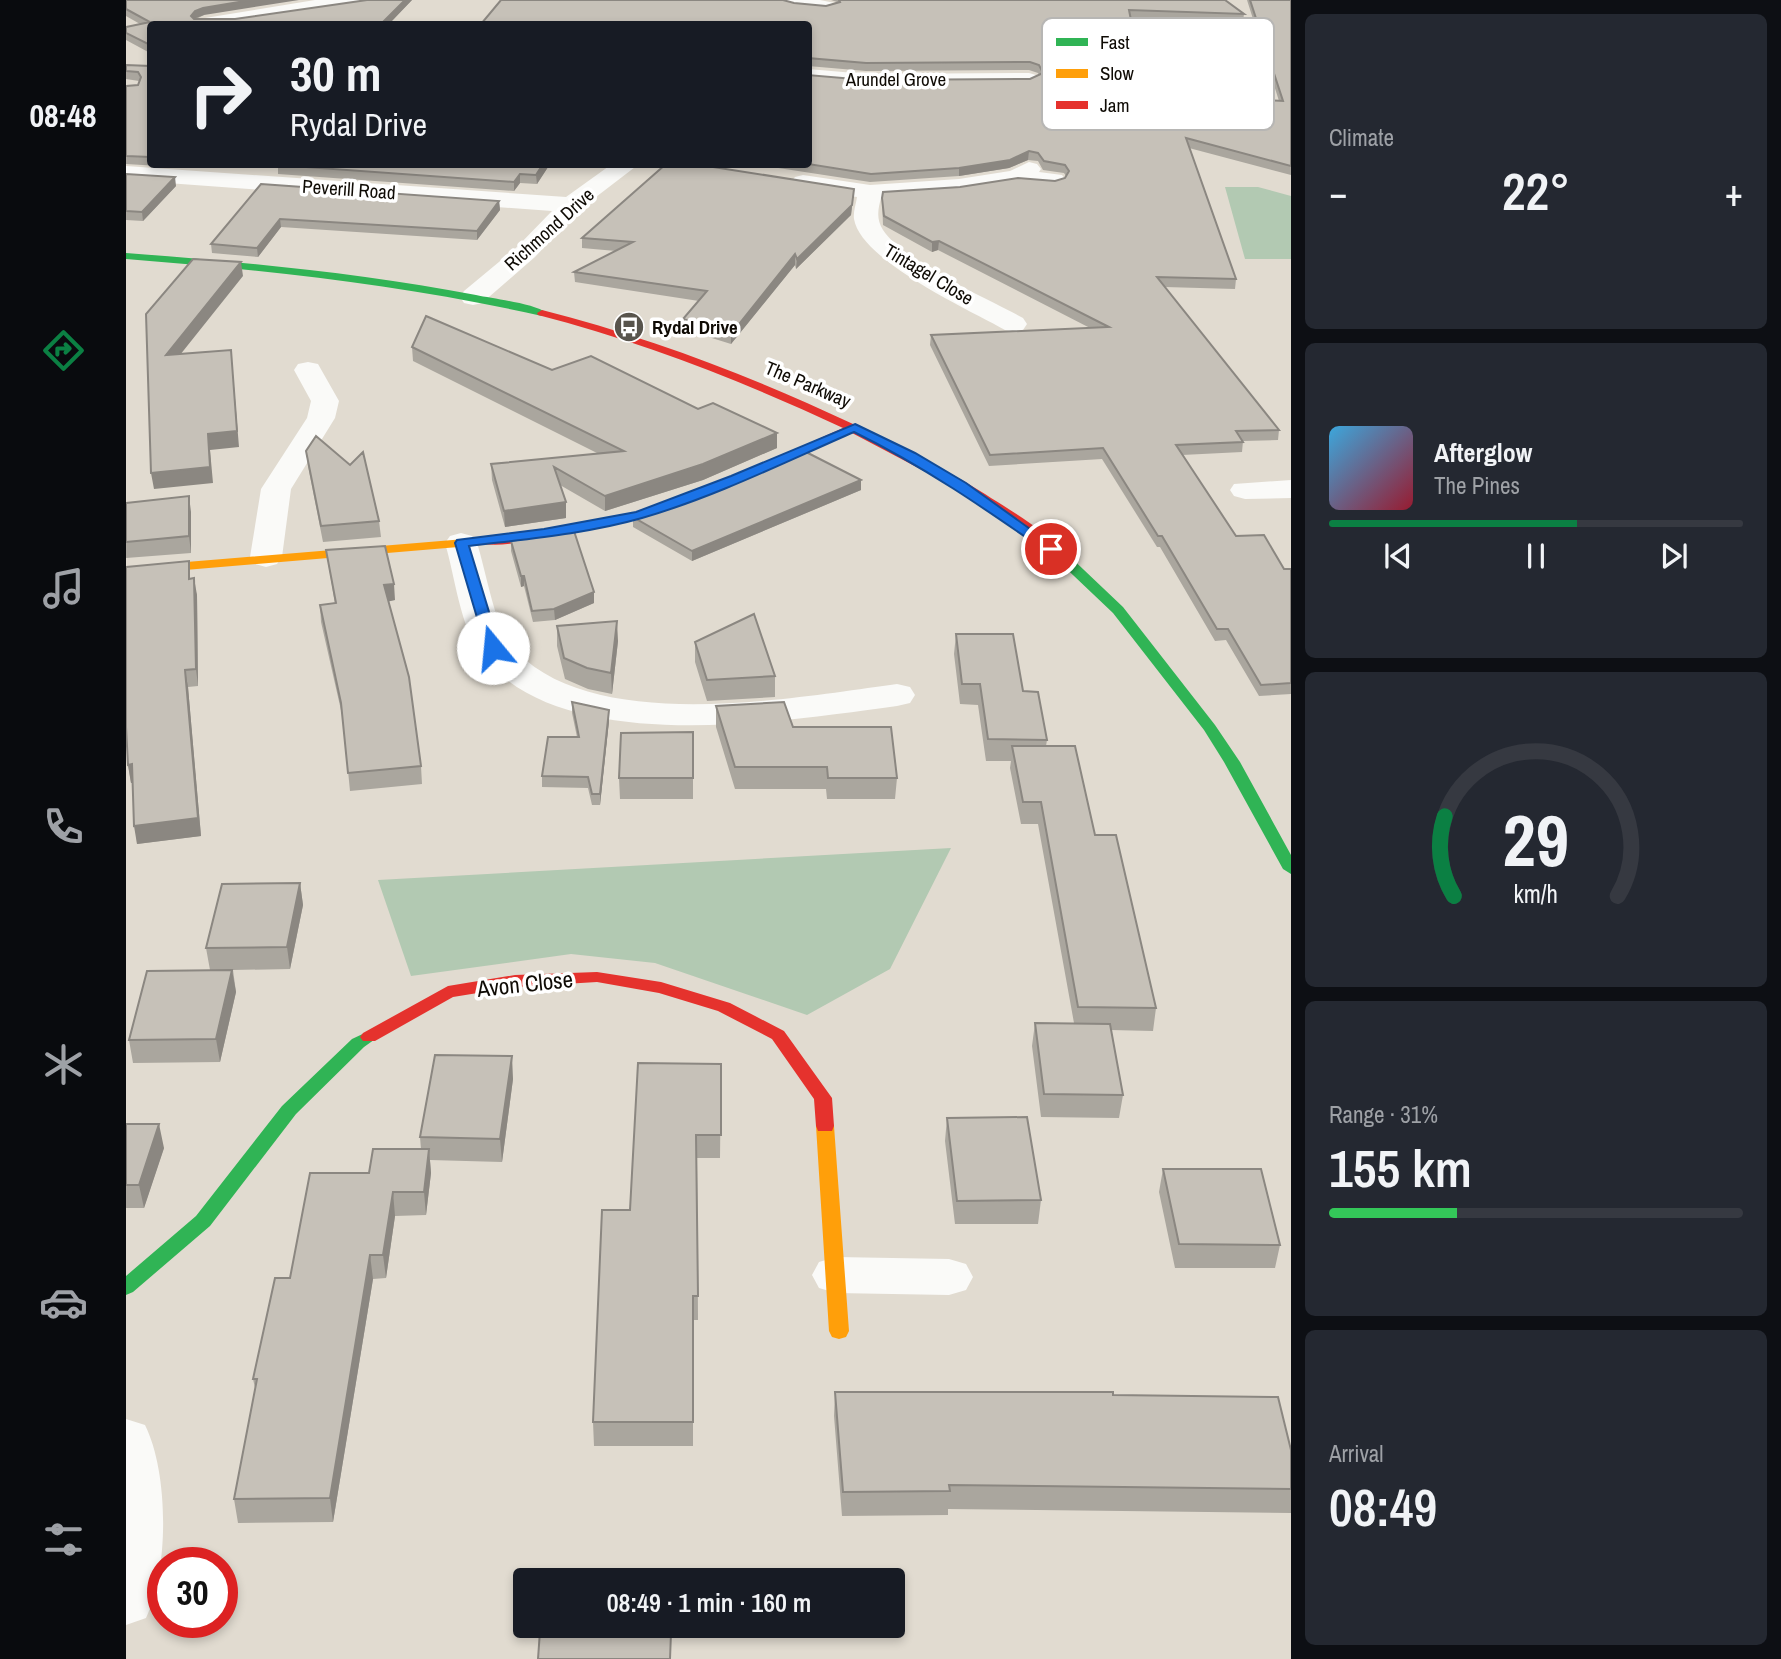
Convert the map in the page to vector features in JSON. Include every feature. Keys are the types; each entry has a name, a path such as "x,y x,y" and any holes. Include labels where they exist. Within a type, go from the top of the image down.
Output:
{"street":[{"path":"221,21 287,9 366,0"},
{"path":"783,0 833,3"},
{"path":"811,21 833,3"},
{"name":"Arundel Grove","path":"812,75 866,80 981,73 1029,79"},
{"path":"300,185 315,168"},
{"name":"Richmond Drive","path":"473,297 526,252 571,205 622,168"},
{"name":"Peverill Road","path":"126,173 571,205"},
{"path":"782,179 870,192 959,186 1023,173 1054,180"},
{"name":"Tintagel Close","path":"870,192 865,220 877,242 900,260 1003,318 954,320"},
{"name":"The Parkway","path":"126,256 336,276 473,297 641,340 708,364 855,427 911,455 972,493 1069,562 1107,598 1151,648 1222,745 1291,869"},
{"path":"266,557 276,489 321,418 325,401 309,370"},
{"path":"126,570 461,543 557,531 635,516 735,479 855,427"},
{"path":"1245,490 1291,489"},
{"path":"461,543 493,648 520,675 594,706 642,713 708,715 897,695"},
{"name":"Avon Close","path":"126,1287 203,1221 289,1110 358,1043 448,992 515,981 597,977 661,988 724,1007 778,1035 823,1098 839,1331"},
{"path":"836,1275 949,1278"},
{"path":"126,1440 138,1509 126,1601"}],"green space":[{"path":"1274,46 1286,68 1274,74"},
{"path":"1225,187 1258,187 1291,196 1291,259 1245,259"},
{"path":"951,848 890,969 807,1015 655,963 571,954 411,976 378,880"}],"building":[{"path":"126,0 251,0 203,8 191,16 194,19 235,19 367,0 405,0 384,21 148,21 126,9"},
{"path":"501,0 783,0 826,6 840,2 839,0 1225,0 1244,14 1129,10 1131,18 1042,18 1042,71 1039,65 1030,62 866,63 812,58 812,21 484,21"},
{"path":"1250,0 1291,0 1291,166 1186,138 1236,279 1157,277 1279,430 1236,431 1243,442 1176,445 1236,536 1264,535 1284,569 1291,569 1291,683 1261,685 1228,629 1217,629 1162,536 1158,536 1103,448 990,455 931,335 1109,327 884,216 883,192 960,187 1018,178 1055,181 1065,178 1069,171 1065,165 1044,161 1038,153 1029,151 1010,160 959,168 871,174 812,165 812,75 866,80 1030,79 1042,73 1042,130 1274,130 1274,100 1283,101 1274,73 1274,18 1256,18"},
{"path":"147,23 147,44 126,33 126,27"},
{"path":"126,65 147,66 147,157 126,156 126,86 138,85 141,77 138,72 126,71"},
{"path":"319,168 540,168 536,175 520,174 514,182"},
{"path":"661,168 720,168 854,189 852,205 797,259 795,254 731,334 683,319 707,291 574,272 633,242 582,238"},
{"path":"126,174 175,177 142,212 126,211"},
{"path":"261,184 499,201 477,231 280,219 257,248 211,244"},
{"path":"193,259 241,262 166,355 231,350 237,431 208,434 210,467 151,473 146,314"},
{"path":"426,316 552,370 591,356 698,409 713,403 777,433 703,464 605,496 554,467 566,502 504,511 491,464 624,451 412,347"},
{"path":"316,436 350,465 363,452 379,521 321,526 306,451"},
{"path":"806,452 861,480 692,551 633,517 698,498"},
{"path":"189,496 189,536 126,542 126,503"},
{"path":"574,531 594,592 554,609 532,611 524,576 521,576 511,541"},
{"path":"385,546 394,584 384,585 409,677 421,766 348,773 341,703 320,605 336,603 326,550"},
{"path":"189,561 189,579 194,578 196,669 185,670 198,818 134,826 132,764 128,765 126,727 126,567"},
{"path":"754,614 775,676 707,680 695,642"},
{"path":"617,621 611,673 587,668 564,658 557,626"},
{"path":"956,634 1013,634 1023,691 1038,692 1047,740 988,739 980,684 962,684"},
{"path":"572,702 609,710 600,794 592,794 588,777 542,776 548,737 579,737"},
{"path":"784,702 793,727 891,727 897,778 828,778 827,767 735,767 716,706"},
{"path":"693,732 693,778 619,778 621,733"},
{"path":"1012,746 1075,746 1095,835 1116,835 1156,1008 1078,1007 1041,802 1023,802"},
{"path":"300,883 287,947 206,948 222,884"},
{"path":"232,970 216,1039 129,1040 147,971"},
{"path":"1035,1023 1110,1024 1123,1095 1044,1094"},
{"path":"435,1055 512,1056 500,1139 420,1137"},
{"path":"638,1063 721,1064 721,1135 696,1135 698,1296 693,1296 693,1422 593,1422 602,1210 630,1210"},
{"path":"1027,1117 1041,1200 957,1201 947,1118"},
{"path":"126,1124 159,1124 139,1185 126,1185"},
{"path":"373,1149 429,1149 424,1192 393,1192 383,1255 370,1255 330,1498 234,1499 257,1379 253,1379 275,1278 290,1278 310,1173 369,1173"},
{"path":"1163,1169 1261,1169 1280,1245 1179,1244"},
{"path":"835,1392 1113,1392 1113,1395 1278,1397 1291,1450 1291,1489 949,1485 950,1491 843,1492"},
{"path":"540,1638 671,1638 670,1659 538,1659"}],"traffic: fast":[{"path":"126,256 231,264 388,283 542,313"},
{"path":"1059,554 1118,610 1210,728 1232,762 1291,869"},
{"path":"126,1287 203,1221 289,1110 358,1043 369,1037"}],"traffic: slow":[{"path":"126,571 489,541"},
{"path":"825,1126 839,1331"}],"traffic: jam":[{"path":"542,313 672,352 831,418 900,451 966,488 1029,530 1059,554"},
{"path":"489,541 576,529 656,510 742,477 855,427"},
{"path":"369,1037 448,992 515,981 597,977 661,988 724,1007 778,1035 823,1098 825,1126"}],"place":[{"name":"Rydal Drive","path":"629,327"}],"route":[{"path":"493,648 461,543 544,533 639,515 735,479 855,427 911,455 962,486 1051,549"}]}
